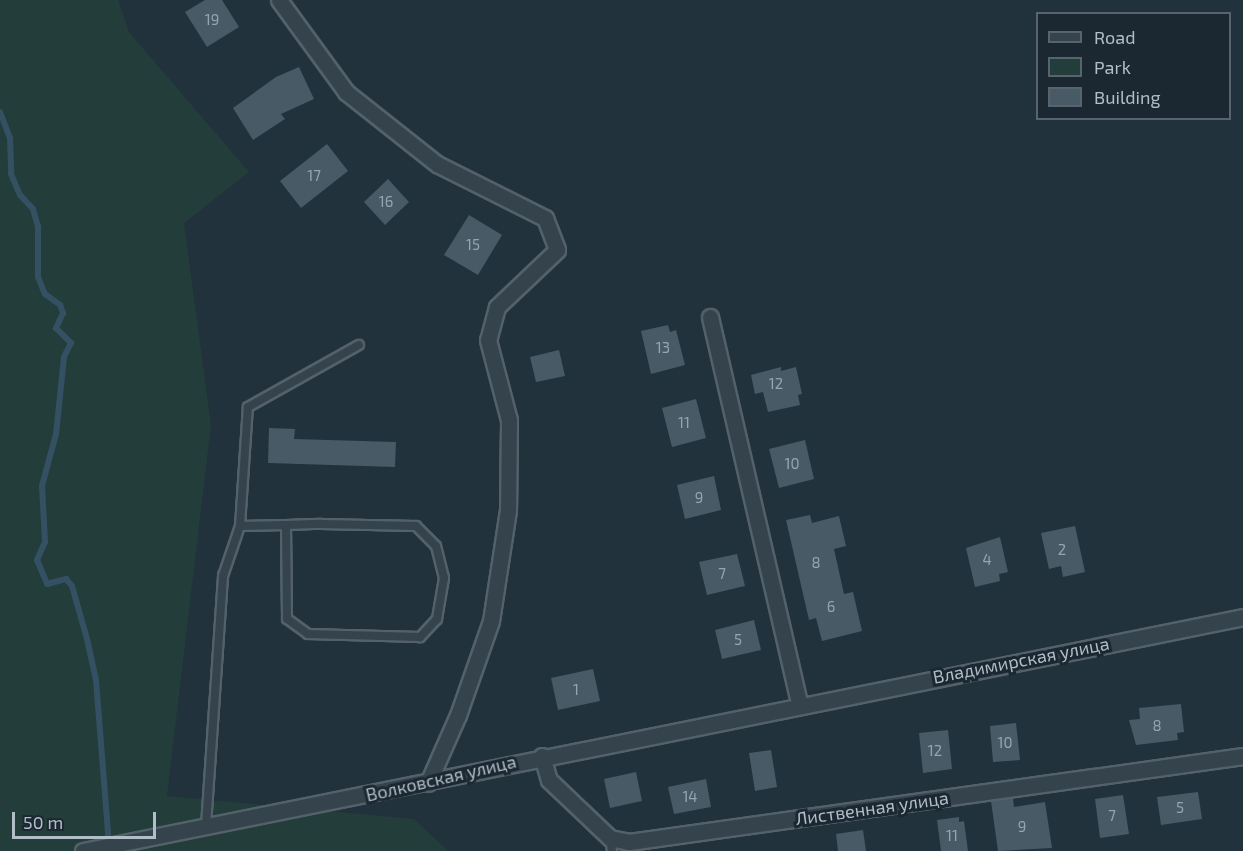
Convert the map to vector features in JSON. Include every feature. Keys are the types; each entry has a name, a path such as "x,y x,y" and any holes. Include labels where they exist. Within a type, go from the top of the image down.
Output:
{"street":[{"path":"279,0 346,92 436,164 545,218 557,250 497,307 488,340 509,420 508,510 491,621 458,715 428,783"},
{"path":"711,317 799,704"},
{"name":"Владимирская улица","path":"799,704 1243,617"},
{"name":"Волковская улица","path":"90,850 428,783 542,756 799,704"},
{"name":"Лиственная улица","path":"542,756 549,780 611,845 1243,756"}],"lane":[{"path":"206,826 223,576 240,526 248,407 359,345"},
{"path":"240,526 286,525 416,526 436,546 444,578 437,619 420,637 308,634 287,619 286,525"}],"green space":[{"path":"0,0 118,0 129,32 249,172 184,223 211,425 167,796 414,819 448,851 0,851"}],"building":[{"path":"205,0 222,0 239,27 207,47 185,12"},
{"path":"299,67 314,99 281,114 285,119 253,140 233,108 276,77"},
{"path":"327,144 348,171 301,208 280,181"},
{"path":"388,179 409,202 385,225 364,202"},
{"path":"469,215 502,235 478,275 444,255"},
{"path":"668,325 670,332 676,330 685,365 651,374 641,331"},
{"path":"559,350 565,376 536,382 530,357"},
{"path":"781,367 781,371 796,367 802,394 798,395 800,405 768,412 763,392 755,394 751,375"},
{"path":"696,399 706,438 672,447 662,408"},
{"path":"269,428 295,429 294,439 396,442 395,467 268,463"},
{"path":"805,440 814,479 779,488 769,449"},
{"path":"714,476 721,510 685,519 677,485"},
{"path":"810,515 812,523 839,516 846,546 834,549 844,594 853,592 862,631 822,641 816,618 809,620 786,520"},
{"path":"1075,526 1085,572 1063,577 1061,566 1049,569 1041,533"},
{"path":"1000,537 1008,572 999,574 1000,581 975,587 966,548"},
{"path":"737,554 745,586 707,595 699,562"},
{"path":"754,620 761,650 722,659 715,630"},
{"path":"593,669 600,701 558,710 551,678"},
{"path":"1181,704 1184,732 1177,733 1178,740 1136,745 1129,720 1140,719 1139,708"},
{"path":"1016,723 1020,760 993,762 990,726"},
{"path":"948,730 952,769 923,773 919,733"},
{"path":"771,750 777,787 755,791 749,753"},
{"path":"636,772 642,801 610,808 604,779"},
{"path":"706,779 711,807 674,814 668,787"},
{"path":"1198,792 1202,819 1161,825 1157,797"},
{"path":"1123,795 1129,834 1100,838 1095,799"},
{"path":"1013,798 1014,807 1045,802 1052,848 998,851 991,801"},
{"path":"959,817 959,822 964,821 968,851 941,851 937,820"},
{"path":"863,830 866,851 838,851 836,834"}],"waterway":[{"path":"0,112 10,138 11,174 20,195 33,209 38,227 38,277 45,294 60,305 63,313 56,328 71,343 64,357 56,434 42,486 45,542 37,560 47,584 66,579 72,586 87,639 96,680 109,844"}]}
